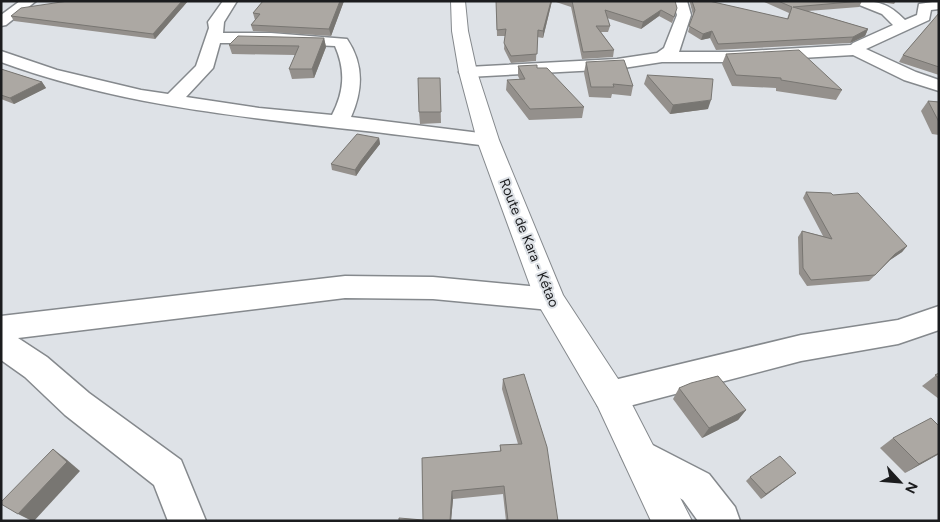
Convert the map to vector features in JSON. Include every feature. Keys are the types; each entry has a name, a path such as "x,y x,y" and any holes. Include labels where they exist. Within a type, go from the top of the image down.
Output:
{"main road":[{"name":"Route de Kara - Kétao","path":"458,1 460,32 468,72 488,140 550,298 610,396 672,521"}],"street":[{"path":"172,101 204,68 217,28 216,22 230,1"},
{"path":"662,57 671,51 679,32 684,16 680,1"},
{"path":"862,1 887,11 903,27"},
{"path":"1,22 30,2"},
{"path":"856,50 859,46 924,18 924,6 939,5"},
{"path":"213,38 271,38 341,42 353,70 351,98 339,122"},
{"path":"468,72 617,64 662,57 732,57 856,50 910,76 939,86"},
{"path":"1,56 51,74 141,96 259,114 488,140"},
{"path":"1,328 345,287 433,288 550,298"},
{"path":"610,396 801,348 898,332 939,318"},
{"path":"1,343 36,367 77,404 168,473 187,521"},
{"path":"639,455 696,487 721,521"}],"building":[{"path":"68,1 182,1 153,34 11,16 21,8"},
{"path":"263,1 340,1 329,29 251,25 260,14 253,13"},
{"path":"496,1 551,1 543,31 538,30 537,54 511,56 504,43 506,29 497,30"},
{"path":"572,1 675,1 677,8 674,17 661,10 643,22 605,10 610,26 596,26 614,50 583,52"},
{"path":"692,1 709,1 788,19 792,7 778,1 862,1 793,7 868,29 853,37 718,44 712,31 703,34 689,26 695,10"},
{"path":"939,13 939,67 903,55"},
{"path":"238,36 324,38 312,69 289,69 299,46 229,45"},
{"path":"799,50 842,90 781,80 781,78 736,75 726,54"},
{"path":"624,60 633,86 613,84 614,87 591,87 586,62"},
{"path":"537,65 537,68 547,68 584,107 530,109 507,80 525,79 518,66"},
{"path":"1,69 42,82 10,98 1,95"},
{"path":"647,75 713,79 711,100 673,105"},
{"path":"418,78 440,78 441,112 419,112"},
{"path":"928,101 939,102 939,122"},
{"path":"357,134 379,138 355,170 331,164"},
{"path":"806,192 831,193 833,195 858,193 907,246 895,254 875,275 811,280 803,268 802,231 832,239"},
{"path":"524,374 547,447 558,521 508,521 504,486 452,491 450,521 399,521 399,518 423,520 422,458 501,451 500,445 522,444 503,379"},
{"path":"718,376 746,410 709,428 679,388"},
{"path":"931,418 939,426 939,453 919,464 893,438"},
{"path":"53,449 67,462 18,514 1,504 1,502"},
{"path":"780,456 796,473 766,494 750,477"}]}
